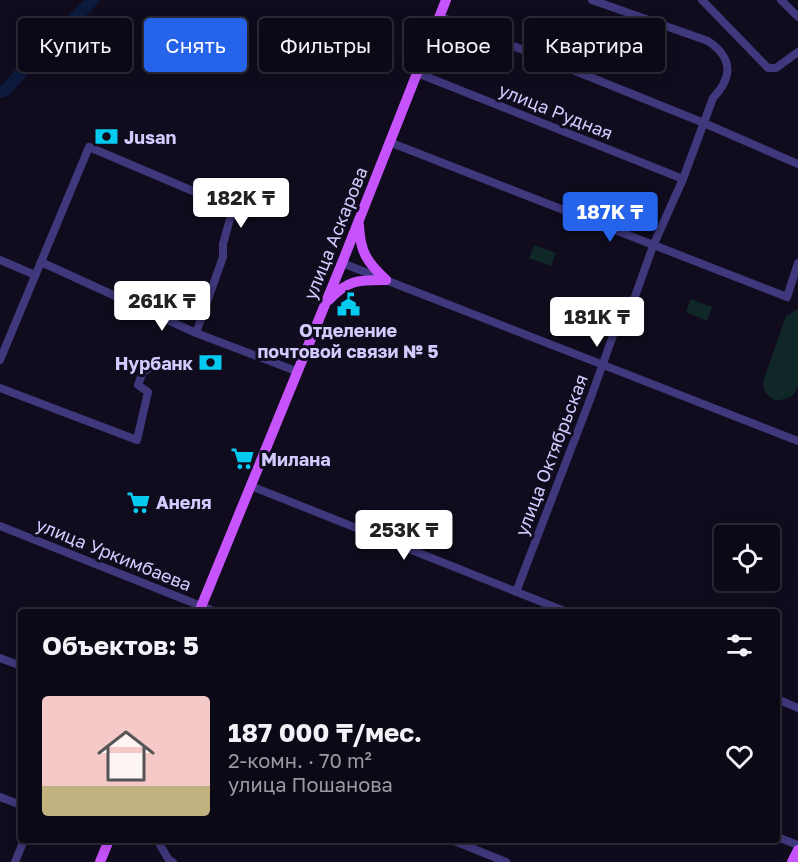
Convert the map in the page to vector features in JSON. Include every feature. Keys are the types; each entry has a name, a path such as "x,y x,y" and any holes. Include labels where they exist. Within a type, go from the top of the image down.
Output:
{"main road":[{"name":"улица Аскарова","path":"201,609 446,0"},
{"path":"359,218 360,237 366,257 372,267 386,280"},
{"path":"325,304 343,286 354,281 386,280"},
{"path":"100,862 108,843"},
{"path":"792,862 798,850"}],"street":[{"name":"улица Октябрьская","path":"516,592 616,327 627,319 653,246 683,179 713,98 723,88 728,78 728,68 718,48 708,41 592,0"},
{"path":"702,0 771,69 776,68 798,52"},
{"path":"781,0 798,17"},
{"path":"440,16 704,123 798,164"},
{"name":"улица Рудная","path":"417,73 683,179"},
{"path":"389,142 787,297 798,263"},
{"path":"0,360 89,147 232,208 223,244 223,257 196,333"},
{"path":"0,260 35,275"},
{"path":"41,262 196,333 296,372"},
{"path":"342,263 798,441"},
{"path":"0,388 137,440 148,392 138,385 143,372 152,367 154,360"},
{"path":"251,486 559,609"},
{"name":"улица Уркимбаева","path":"0,526 201,609"},
{"path":"0,658 18,665"},
{"path":"780,700 798,708"},
{"path":"0,797 18,804"},
{"path":"780,838 798,844"},
{"path":"15,862 23,843"},
{"path":"159,843 169,860 173,862"},
{"path":"459,843 506,862"}],"green space":[{"path":"534,245 556,253 551,266 529,258"},
{"path":"691,299 712,307 707,321 686,312"},
{"path":"798,309 798,386 789,398 774,400 765,392 763,382 786,316"}],"waterway":[{"path":"0,92 6,90 93,0"}],"place":[{"name":"Jusan","path":"106,137"},
{"name":"Отделение почтовой связи № 5","path":"348,304"},
{"name":"Нурбанк","path":"211,363"},
{"name":"Милана","path":"243,459"},
{"name":"Анеля","path":"138,502"}]}
